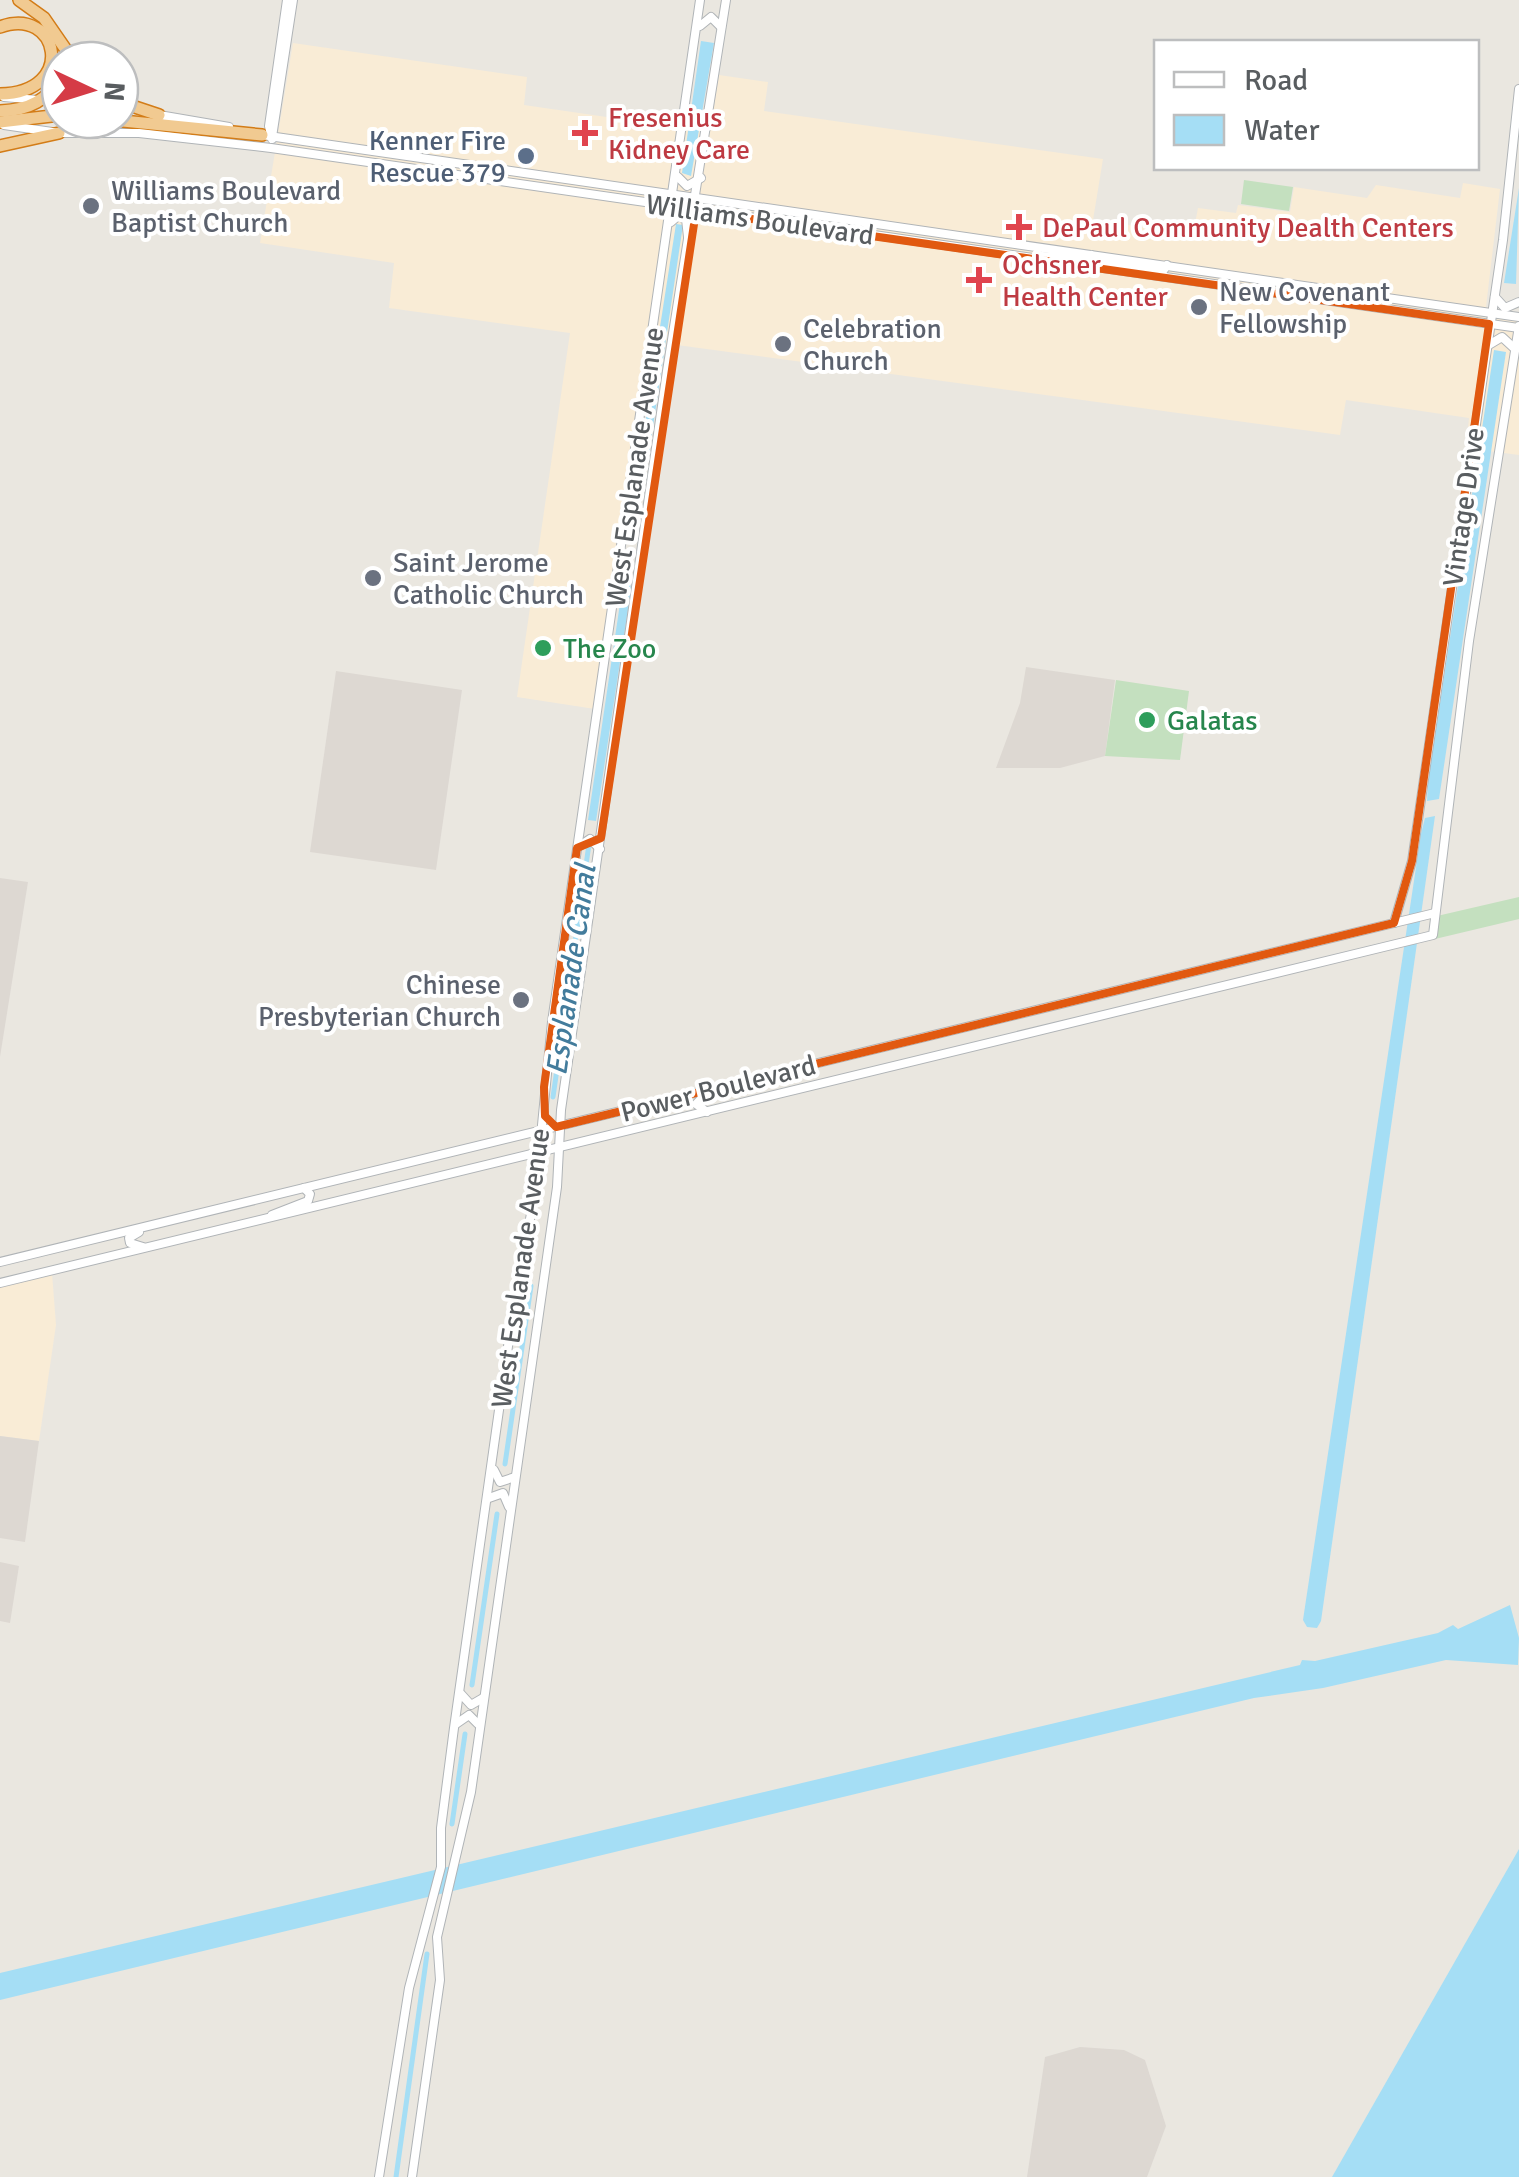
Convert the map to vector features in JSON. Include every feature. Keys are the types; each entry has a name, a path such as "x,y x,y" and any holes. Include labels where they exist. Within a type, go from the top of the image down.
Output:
{"highway":[{"path":"19,0 44,18 60,40"},
{"path":"0,28 28,24 49,44 50,68 42,83 30,90 0,96"},
{"path":"58,36 58,40"},
{"path":"0,111 20,110 40,100"},
{"path":"140,110 158,114"},
{"path":"0,123 40,118"},
{"path":"140,124 267,136"},
{"path":"0,146 40,138"}],"main road":[{"path":"271,148 267,136 290,0"},
{"name":"West Esplanade Avenue","path":"412,2177 440,1980 437,1938 441,1828 454,1728 525,1258 582,814 700,0"},
{"name":"West Esplanade Avenue","path":"379,2177 419,1948 455,1863 480,1728 545,1270 561,1110 644,530 726,0"},
{"path":"697,31 711,16 722,32"},
{"name":"Vintage Drive","path":"1394,923 1412,861 1494,292 1519,89"},
{"path":"0,96 40,100"},
{"name":"Williams Boulevard","path":"158,114 267,136 1519,316"},
{"name":"Williams Boulevard","path":"0,123 40,130"},
{"name":"Williams Boulevard","path":"140,133 271,148 1519,328"},
{"path":"676,172 684,186 701,177"},
{"path":"495,181 540,175"},
{"path":"537,187 542,181 589,182"},
{"path":"669,225 678,216 687,222 688,257"},
{"path":"779,222 826,217"},
{"path":"820,228 864,222"},
{"path":"1039,259 1050,255 1085,259 1092,254"},
{"path":"1090,266 1097,262 1162,271 1167,265"},
{"path":"1328,300 1352,300 1357,292"},
{"path":"1494,292 1505,308 1519,302"},
{"path":"1356,304 1360,298 1383,296"},
{"path":"1383,308 1414,308 1420,302"},
{"name":"Vintage Drive","path":"1429,936 1466,656 1519,328"},
{"path":"1486,346 1502,337 1515,352"},
{"path":"630,492 636,481 646,482 644,530"},
{"path":"623,546 624,573 631,574 639,566"},
{"path":"582,814 594,828 604,818"},
{"path":"578,848 590,839 600,849"},
{"name":"Power Boulevard","path":"0,1262 1432,914"},
{"name":"Power Boulevard","path":"0,1283 1429,936"},
{"path":"1333,940 1328,952 1336,960"},
{"path":"1242,961 1250,968 1244,981"},
{"path":"1045,1010 1039,1020 1048,1030"},
{"path":"1000,1020 1006,1029 1000,1040"},
{"path":"707,1112 697,1108 697,1100 715,1089"},
{"path":"542,1104 548,1119 556,1119 561,1110"},
{"path":"634,1108 643,1112 645,1120 635,1130"},
{"path":"540,1131 559,1147"},
{"path":"468,1149 458,1160 462,1167 470,1168"},
{"path":"417,1181 443,1167 444,1160 437,1156"},
{"path":"269,1218 278,1210 308,1201 310,1194 304,1188"},
{"path":"146,1227 129,1238 134,1246 146,1248"},
{"path":"100,1259 111,1248 107,1236"},
{"path":"54,1270 61,1248"},
{"path":"525,1258 540,1252 545,1270"},
{"path":"20,1278 32,1267 26,1256"},
{"path":"493,1461 500,1482 515,1477"},
{"path":"488,1500 503,1493 510,1511"},
{"path":"460,1689 470,1705 484,1696"},
{"path":"454,1728 460,1717 469,1715 480,1728"},
{"path":"419,1948 432,1946 439,1961"}],"highlighted area":[{"path":"696,211 1489,324 1412,861 1394,923 556,1127 545,1116 544,1087 577,848 601,838"}],"shaded area":[{"path":"293,43 527,77 524,105 710,132 719,75 768,82 764,111 1103,159 1093,220 1193,234 1198,208 1236,213 1238,205 1290,212 1294,187 1367,198 1376,185 1460,198 1463,183 1500,189 1486,307 1519,313 1519,455 1466,448 1469,418 1346,400 1340,435 647,341 595,709 517,697 570,333 389,308 394,263 260,243"},
{"path":"1026,667 1115,680 1105,756 1060,768 996,768 1020,703"},
{"path":"336,671 462,690 436,870 310,852"},
{"path":"0,878 28,882 0,1057"},
{"path":"52,1273 56,1325 39,1441 0,1436 0,1285"},
{"path":"0,1436 39,1441 25,1542 0,1538"},
{"path":"0,1562 19,1566 10,1623 0,1621"},
{"path":"1080,2047 1124,2050 1145,2060 1166,2126 1147,2177 1027,2177 1045,2057"}],"green space":[{"path":"1244,180 1293,187 1289,211 1241,204"},
{"name":"Galatas","path":"1116,680 1189,691 1180,760 1105,756"},
{"path":"1519,897 1519,919 1435,939 1437,916"}],"water":[{"path":"701,41 714,43 691,176 682,173"},
{"path":"1519,188 1516,284 1504,283"},
{"path":"676,224 683,225 647,467 639,462"},
{"path":"1494,350 1506,352 1439,799 1427,801 1428,782"},
{"path":"623,583 630,584 631,589 596,821 588,820"},
{"path":"1435,816 1321,1621 1317,1628 1307,1627 1303,1620 1421,834 1425,818"},
{"path":"1510,1605 1519,1638 1518,1665 1446,1660 1323,1688 1254,1698 0,2000 0,1973 1300,1665 1302,1660 1315,1661 1438,1633 1453,1625 1458,1629"},
{"path":"1519,1849 1519,2177 1332,2177"}],"waterway":[{"name":"Esplanade Canal","path":"553,1097 589,844"},
{"name":"Esplanade Canal","path":"505,1464 531,1286"},
{"name":"Esplanade Canal","path":"472,1685 497,1514"},
{"name":"Esplanade Canal","path":"452,1824 465,1734"},
{"name":"Esplanade Canal","path":"396,2177 427,1954"}],"place":[{"name":"Fresenius Kidney Care","path":"585,133"},
{"name":"Kenner Fire Rescue 379","path":"526,156"},
{"name":"Williams Boulevard Baptist Church","path":"91,206"},
{"name":"DePaul Community Dealth Centers","path":"1019,227"},
{"name":"Ochsner Health Center","path":"979,280"},
{"name":"New Covenant Fellowship","path":"1199,307"},
{"name":"Celebration Church","path":"783,344"},
{"name":"Saint Jerome Catholic Church","path":"373,578"},
{"name":"The Zoo","path":"543,648"},
{"name":"Galatas","path":"1147,720"},
{"name":"Chinese Presbyterian Church","path":"521,1000"}]}
